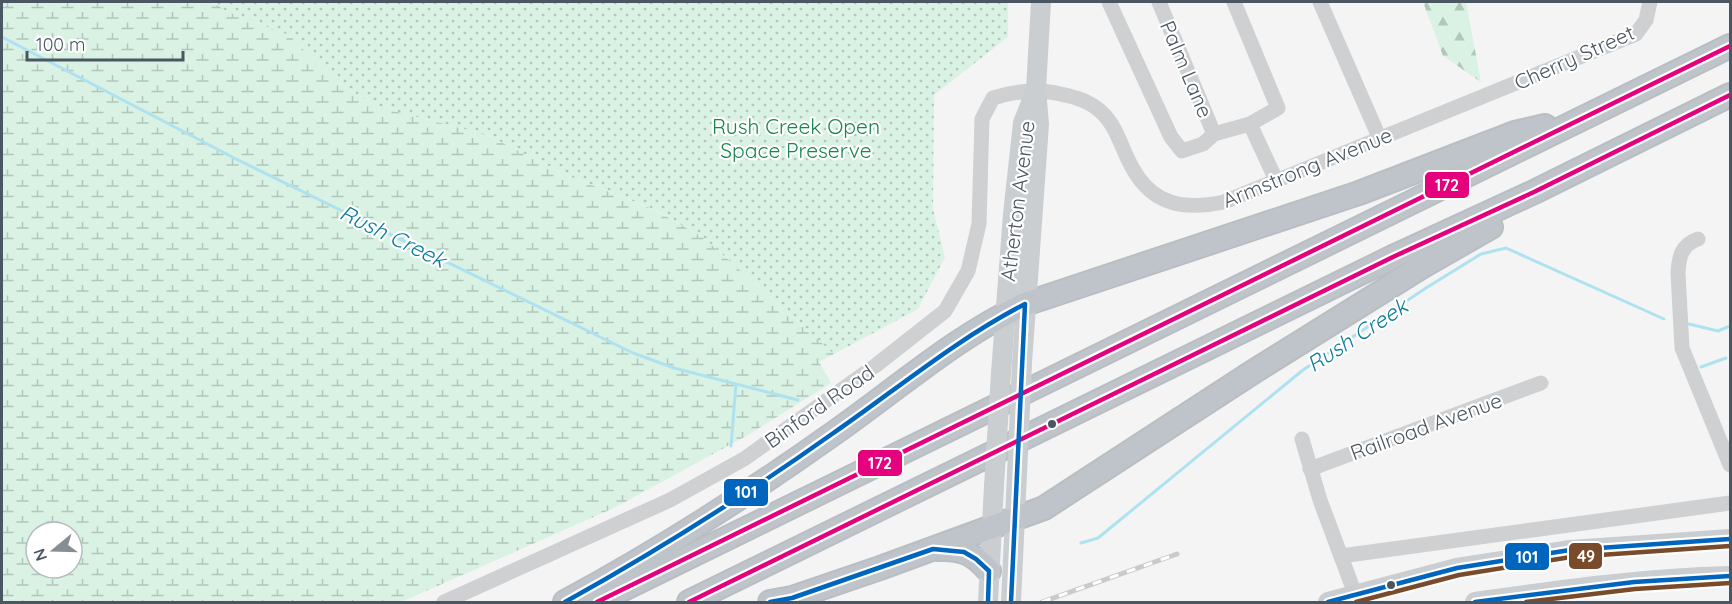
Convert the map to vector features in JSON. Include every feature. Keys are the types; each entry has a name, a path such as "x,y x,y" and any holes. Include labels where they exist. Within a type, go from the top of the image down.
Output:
{"highway":[{"path":"597,603 1731,46"},
{"path":"689,603 1395,256 1534,192 1731,94"},
{"path":"565,603 703,523 805,454 942,355 1015,309 1359,193 1515,133 1592,113"},
{"path":"770,603 792,598 1044,508 1253,372 1423,266 1500,222 1534,192"},
{"path":"933,549 962,550 980,560 989,588"}],"main road":[{"name":"Atherton Avenue","path":"989,588 1001,373 1015,309 1039,124 1036,89 1041,2"},
{"name":"Atherton Avenue","path":"1011,594 1022,363 1015,309"},
{"path":"1328,603 1355,600 1457,568 1569,550 1731,539"},
{"path":"1475,603 1575,587 1674,577 1731,576"}],"street":[{"path":"1109,2 1172,137 1182,151 1203,144 1214,134"},
{"name":"Palm Lane","path":"1159,2 1214,134 1250,124 1278,108 1234,2"},
{"path":"1320,2 1379,137"},
{"name":"Cherry Street","path":"1481,97 1636,34 1646,20 1650,2"},
{"name":"Armstrong Avenue","path":"1036,89 1073,96 1094,106 1118,133 1133,169 1148,189 1164,200 1181,206 1201,207 1224,202 1481,97"},
{"name":"Binford Road","path":"444,603 670,500 744,459 867,372 945,311 969,272 980,224 982,118 993,98 1036,89"},
{"path":"1250,124 1276,180"},
{"path":"1698,239 1685,246 1679,260 1681,338 1686,358 1731,465"},
{"name":"Railroad Avenue","path":"1310,469 1541,383"},
{"path":"1302,439 1355,600"},
{"path":"1341,556 1731,503"}],"green space":[{"path":"2,2 213,2 226,11 289,35 335,81 378,107 485,134 569,176 655,210 704,238 834,354 819,362 831,383 748,435 614,508 401,602 2,602"},
{"name":"Rush Creek Open Space Preserve","path":"213,2 1008,2 1008,37 934,95 933,209 945,257 918,309 834,354 704,238 656,210 569,176 485,134 378,107 335,81 289,35 226,11"},
{"path":"1423,2 1466,2 1481,82 1443,56"}],"waterway":[{"name":"Rush Creek","path":"2,37 236,159 633,353 674,368 798,400"},
{"name":"Rush Creek","path":"1081,543 1098,538 1303,370 1481,254 1506,248 1664,319"},
{"name":"Rush Creek","path":"1689,324 1718,331 1730,326"},
{"path":"1701,367 1726,358"},
{"path":"731,446 736,384"}],"railway":[{"path":"1042,602 1177,554"}],"transit line":[{"name":"172","path":"597,602 1730,46"},
{"name":"172","path":"689,602 1395,256 1534,192 1730,95"},
{"name":"101","path":"565,602 734,501 950,349 1025,304 1011,602"},
{"name":"101","path":"1328,602 1457,568 1570,550 1730,539"},
{"name":"49","path":"1356,602 1459,575 1571,557 1730,546"},
{"name":"101","path":"770,602 792,598 933,549 964,552 989,571 988,602"},
{"name":"101","path":"1475,602 1634,582 1730,576"},
{"name":"49","path":"1526,602 1635,589 1730,583"}]}
